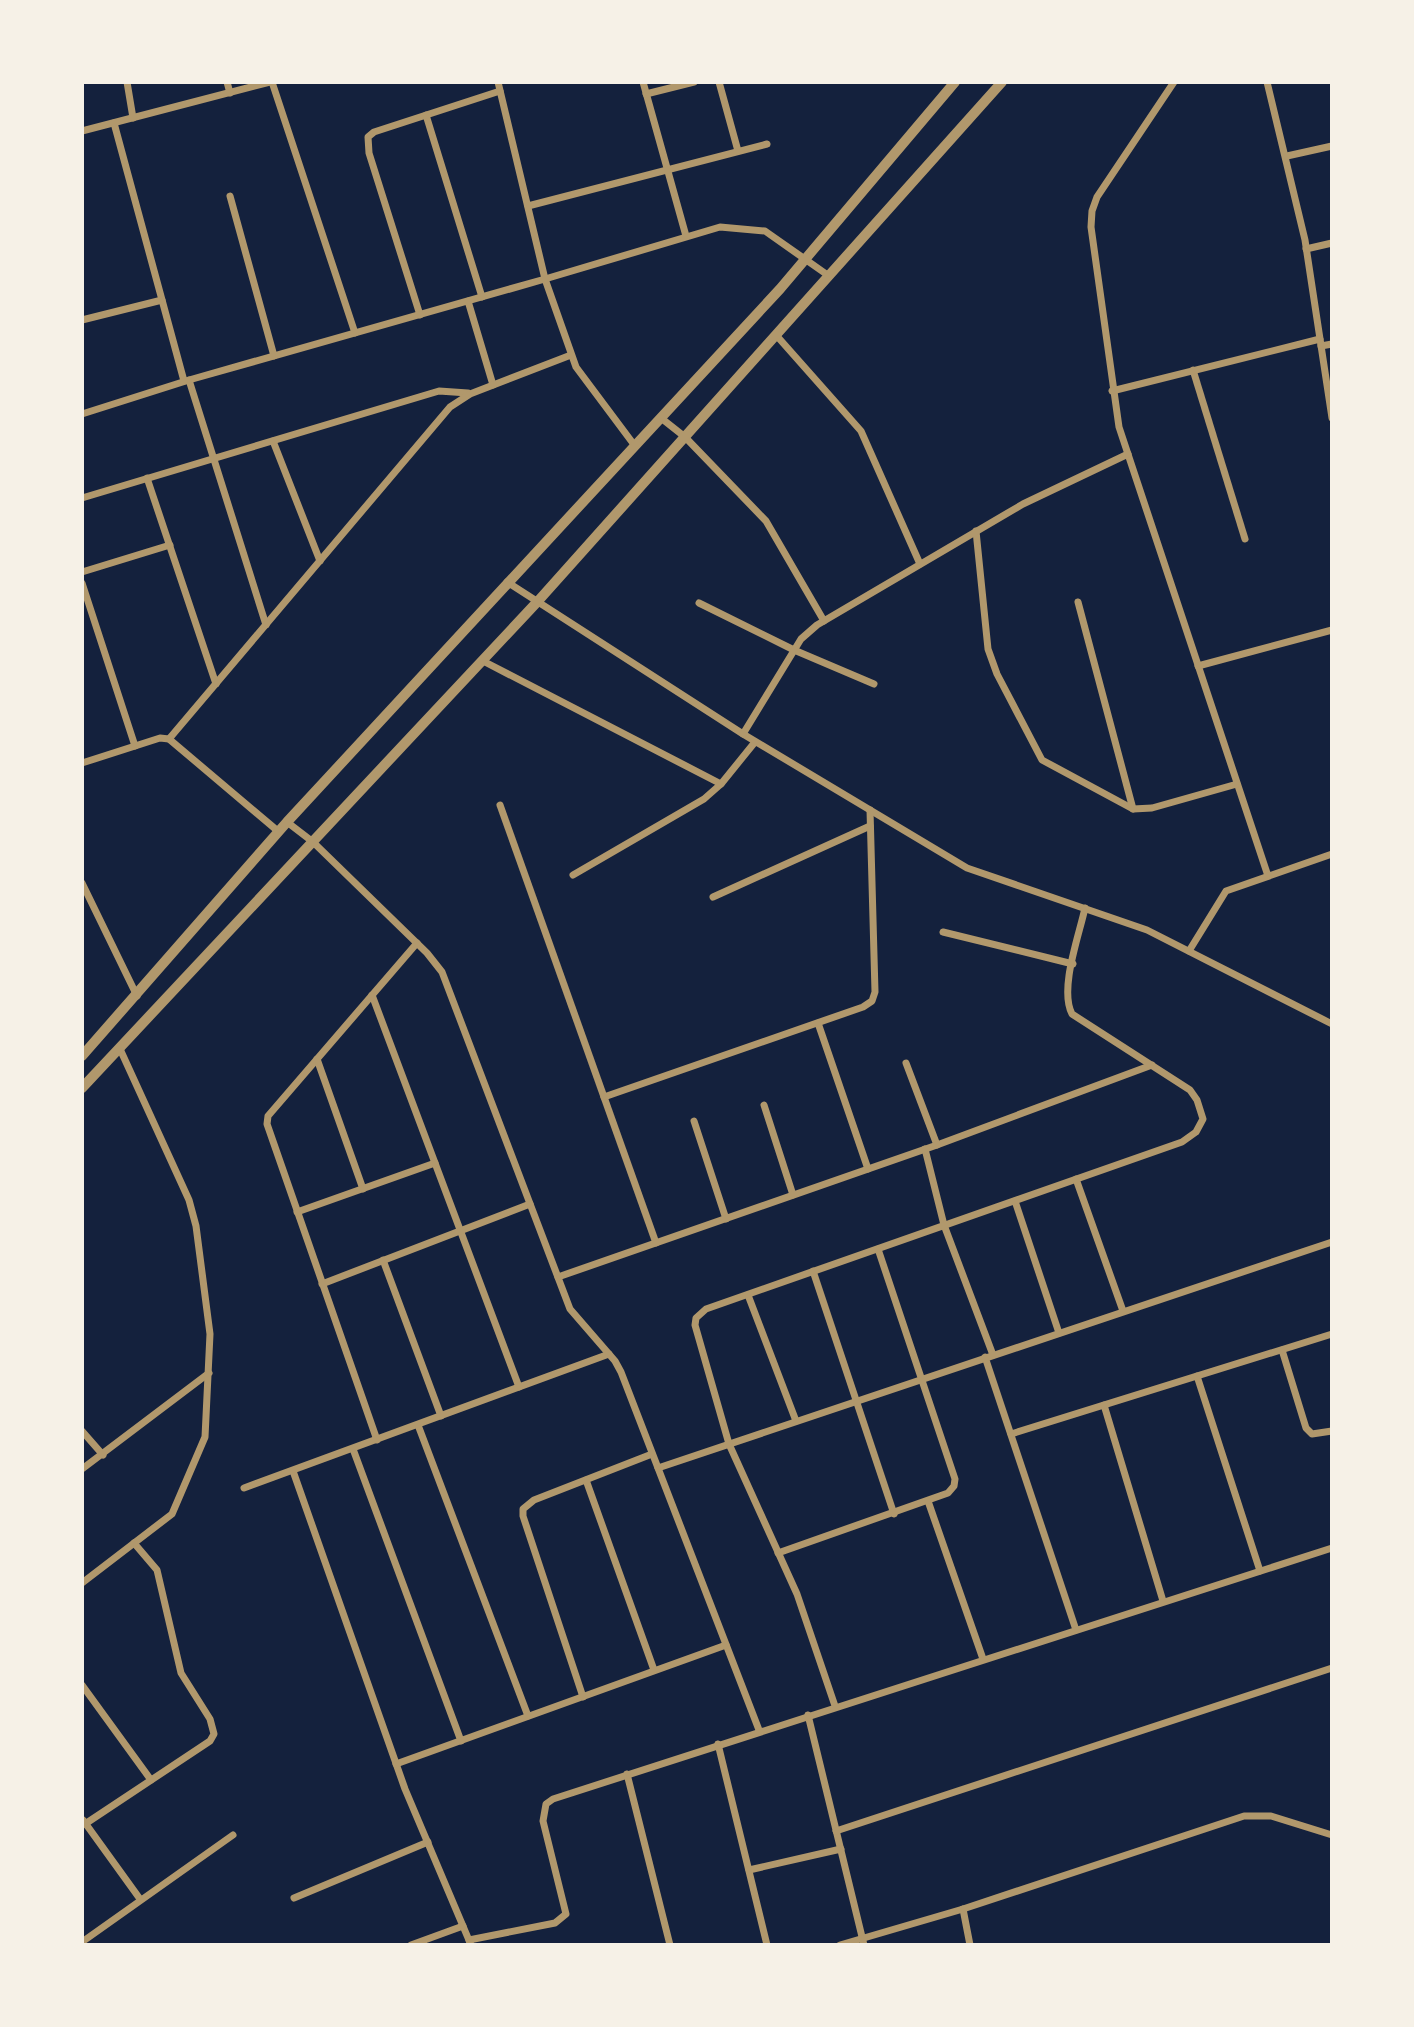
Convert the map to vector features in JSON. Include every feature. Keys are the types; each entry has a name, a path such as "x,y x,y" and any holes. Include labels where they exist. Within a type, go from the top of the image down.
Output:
{"street":[{"path":"127,82 133,118"},
{"path":"227,82 230,93"},
{"path":"82,131 271,82 355,333"},
{"path":"643,82 670,168 686,236"},
{"path":"646,94 694,82"},
{"path":"719,82 738,151"},
{"path":"82,1056 287,822 805,260 955,82"},
{"path":"82,1088 539,600 1002,82"},
{"path":"1174,82 1097,197 1092,211 1112,391 1128,454 1268,876"},
{"path":"1267,82 1287,156 1306,249 1332,418"},
{"path":"420,315 367,145 368,137 374,132 499,87 545,279 571,355 576,367 635,446"},
{"path":"426,115 482,297"},
{"path":"114,123 186,381 266,625"},
{"path":"528,206 767,144"},
{"path":"1287,156 1332,146"},
{"path":"230,195 274,356"},
{"path":"82,414 186,381 720,227 752,228 774,236 829,276"},
{"path":"1306,249 1332,243"},
{"path":"82,320 162,300"},
{"path":"468,301 493,385"},
{"path":"776,335 861,431 920,564"},
{"path":"1112,391 1193,370 1321,343 1332,344"},
{"path":"169,739 450,407 470,394 571,355"},
{"path":"1193,370 1245,539"},
{"path":"82,498 439,391 470,394"},
{"path":"661,418 685,437 774,531 824,621"},
{"path":"273,440 320,561"},
{"path":"743,734 808,631 1023,504 1128,454"},
{"path":"147,478 216,684"},
{"path":"976,531 988,649 997,674 1035,751 1050,767 1133,809 1152,808 1237,783"},
{"path":"82,572 170,545"},
{"path":"507,582 539,600 755,742 967,868 1147,930 1332,1024"},
{"path":"82,583 135,746"},
{"path":"1078,602 1133,809"},
{"path":"699,603 794,650 874,684"},
{"path":"1198,666 1332,630"},
{"path":"483,661 721,784"},
{"path":"82,763 160,738 169,739 279,832"},
{"path":"573,874 704,799 721,784 755,742"},
{"path":"500,805 656,1243"},
{"path":"604,1097 863,1007 872,1001 875,992 870,810"},
{"path":"287,822 313,842 417,943 442,972 575,1317 609,1354 621,1372 759,1730"},
{"path":"713,897 870,826"},
{"path":"1189,951 1226,891 1332,854"},
{"path":"82,883 137,996"},
{"path":"835,1706 797,1594 729,1444 695,1325 696,1318 706,1309 1182,1142 1196,1132 1203,1119 1198,1100 1190,1090 1072,1014 1066,992 1085,908"},
{"path":"943,932 1073,964"},
{"path":"377,1440 267,1124 268,1116 417,943"},
{"path":"372,995 519,1387"},
{"path":"818,1023 868,1169"},
{"path":"82,1583 176,1508 205,1437 210,1334 192,1213 120,1049"},
{"path":"317,1059 363,1189"},
{"path":"906,1063 937,1145"},
{"path":"558,1277 937,1145 1152,1065"},
{"path":"764,1105 793,1195"},
{"path":"694,1121 726,1219"},
{"path":"925,1149 944,1226 989,1356 1011,1434 1076,1630"},
{"path":"297,1212 435,1163"},
{"path":"1076,1179 1123,1311"},
{"path":"1015,1201 1059,1332"},
{"path":"322,1284 530,1204"},
{"path":"658,1468 1332,1242"},
{"path":"778,1553 894,1514 948,1493 954,1486 955,1479 878,1249"},
{"path":"383,1260 441,1416"},
{"path":"813,1271 894,1514"},
{"path":"748,1294 796,1421"},
{"path":"1011,1434 1332,1334"},
{"path":"1282,1350 1307,1428 1312,1434 1332,1431"},
{"path":"244,1488 609,1354"},
{"path":"82,1469 209,1373"},
{"path":"1197,1376 1260,1571"},
{"path":"1104,1405 1163,1601"},
{"path":"418,1425 528,1716"},
{"path":"82,1431 103,1455"},
{"path":"352,1449 461,1741"},
{"path":"583,1697 523,1516 528,1503 652,1454"},
{"path":"293,1471 396,1765 470,1942 555,1923 562,1919 567,1907 543,1821 546,1804 553,1799 759,1730 1332,1548"},
{"path":"586,1480 654,1670"},
{"path":"928,1501 983,1659"},
{"path":"134,1543 157,1570 181,1673 210,1720 214,1734 209,1741 84,1822 140,1899"},
{"path":"396,1765 726,1644"},
{"path":"836,1831 1332,1668"},
{"path":"82,1685 151,1780"},
{"path":"808,1715 863,1942"},
{"path":"718,1744 767,1945"},
{"path":"626,1774 670,1945"},
{"path":"839,1945 863,1942 1244,1816 1271,1816 1332,1835"},
{"path":"82,1942 233,1835"},
{"path":"294,1898 428,1842"},
{"path":"749,1870 841,1849"},
{"path":"963,1909 970,1945"},
{"path":"411,1945 464,1926"}]}
